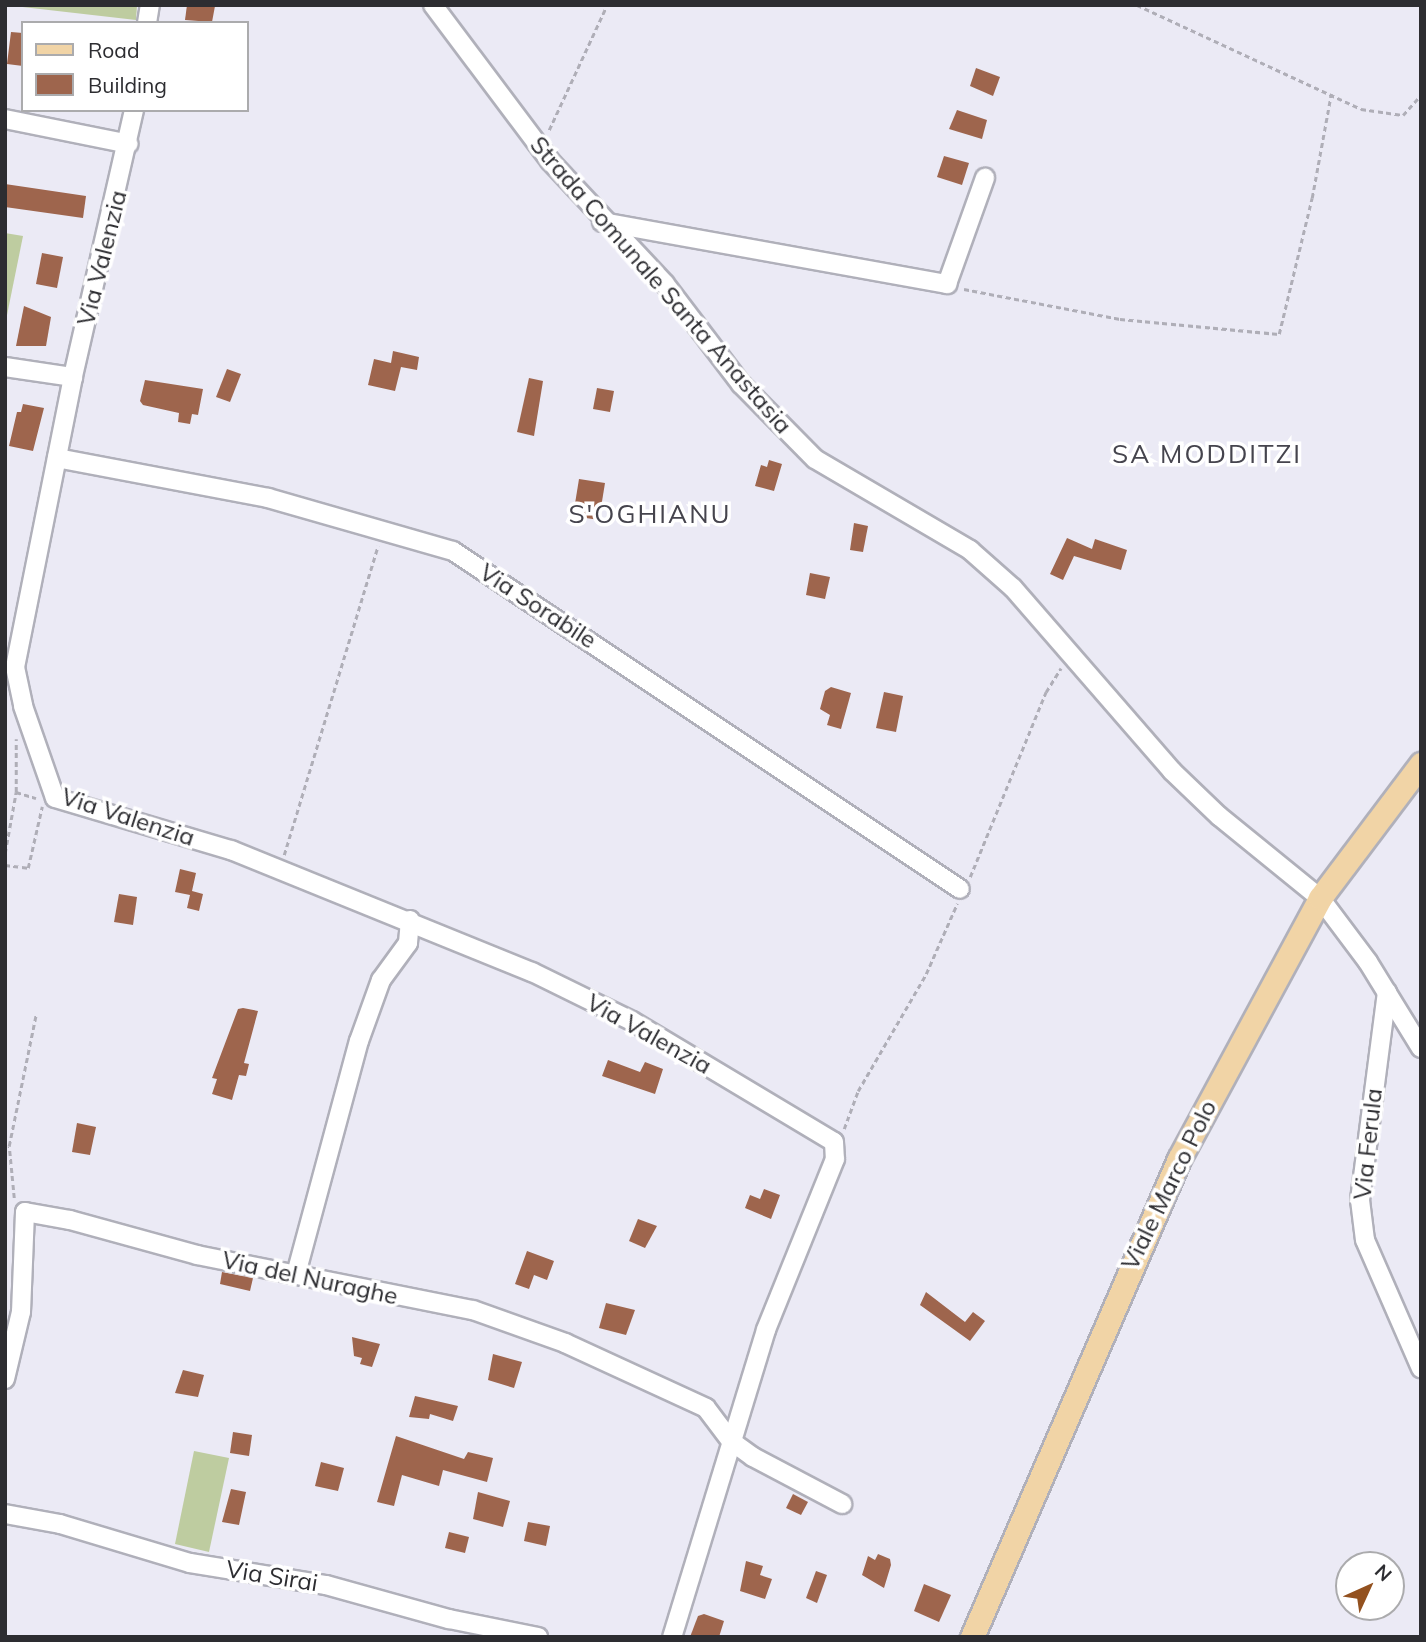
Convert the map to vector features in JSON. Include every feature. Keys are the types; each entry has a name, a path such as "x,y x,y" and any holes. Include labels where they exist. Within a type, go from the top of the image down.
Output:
{"main road":[{"name":"Viale Marco Polo","path":"972,1637 1150,1219 1320,898 1421,764"}],"street":[{"name":"Strada Comunale Santa Anastasia","path":"433,5 540,149 602,222 665,284 741,384 815,459 970,550 1078,659 1133,731 1172,771 1219,816 1320,898 1387,992 1421,1048"},
{"name":"Via Valenzia","path":"134,112 129,144 73,377 10,666 55,798 279,868 532,972 632,1021 834,1142 835,1159 787,1271 731,1441"},
{"path":"5,119 129,144"},
{"path":"602,222 947,284 985,178"},
{"path":"5,367 73,377"},
{"name":"Via Sorabile","path":"57,458 268,498 453,551 960,889"},
{"path":"296,1274 359,1041 381,979 408,943 410,920"},
{"name":"Via Ferula","path":"1387,992 1360,1200 1365,1240 1421,1368"},
{"path":"5,1379 21,1311 25,1212"},
{"name":"Via del Nuraghe","path":"25,1212 296,1274 473,1310 565,1343 706,1408 731,1441 753,1457 842,1504"},
{"path":"672,1637 731,1441"},
{"name":"Via Sirai","path":"5,1514 60,1524 190,1563 326,1585 449,1619 538,1637"}],"path":[{"path":"540,149 607,5"},
{"path":"1137,5 1361,109 1403,115 1421,95"},
{"path":"947,284 1120,319 1279,334 1312,198 1331,94"},
{"path":"279,868 382,531"},
{"path":"5,853 16,792 16,736"},
{"path":"5,865 28,868 44,800 16,792"},
{"path":"25,1212 12,1196 9,1146 36,1014"}],"green space":[{"path":"5,5 137,5 136,20"},
{"path":"5,233 23,236 5,325"},
{"path":"194,1451 229,1458 209,1552 175,1544"}],"building":[{"path":"187,5 215,6 212,21 185,20"},
{"path":"11,32 21,33 21,66 7,64"},
{"path":"976,68 1000,77 993,96 970,86"},
{"path":"957,110 987,120 982,139 949,129"},
{"path":"944,156 969,163 962,185 937,177"},
{"path":"5,184 86,196 83,218 5,207"},
{"path":"42,253 63,257 57,288 36,284"},
{"path":"24,306 51,317 46,346 16,346"},
{"path":"393,351 419,357 417,370 401,367 395,391 368,385 374,359 391,363"},
{"path":"227,369 241,374 230,402 216,397"},
{"path":"529,378 543,381 534,436 517,432"},
{"path":"145,380 203,389 198,415 192,414 190,424 178,422 179,413 143,405 140,401"},
{"path":"597,388 614,391 610,412 593,409"},
{"path":"23,404 44,408 33,451 9,446 17,412 21,412"},
{"path":"769,460 782,464 774,491 755,486 761,465 767,467"},
{"path":"579,479 605,483 599,520 573,516"},
{"path":"854,523 868,526 863,552 850,550"},
{"path":"1067,538 1092,549 1095,539 1127,550 1121,570 1074,556 1063,580 1050,574"},
{"path":"810,573 830,577 825,599 806,595"},
{"path":"831,687 851,693 841,729 827,725 830,715 820,709 825,691"},
{"path":"884,692 903,696 896,732 876,728"},
{"path":"180,869 196,873 192,891 203,894 199,911 187,908 190,895 175,892"},
{"path":"119,894 137,897 133,925 114,922"},
{"path":"238,1009 258,1011 244,1063 249,1064 246,1076 239,1075 232,1100 212,1094 217,1079 212,1078"},
{"path":"608,1060 640,1072 645,1062 663,1069 655,1094 602,1076"},
{"path":"77,1123 96,1127 90,1155 72,1152"},
{"path":"764,1189 780,1195 771,1219 745,1208 750,1195 760,1199"},
{"path":"638,1219 657,1226 645,1248 629,1241"},
{"path":"527,1251 554,1261 547,1280 534,1275 529,1289 515,1284"},
{"path":"222,1272 253,1278 250,1291 220,1284"},
{"path":"926,1292 965,1322 973,1312 985,1321 970,1341 920,1305"},
{"path":"606,1303 635,1310 626,1335 599,1328"},
{"path":"352,1337 380,1344 372,1367 360,1364 362,1358 354,1356"},
{"path":"493,1354 522,1362 514,1388 488,1380"},
{"path":"183,1370 204,1375 198,1397 175,1393"},
{"path":"415,1396 458,1406 453,1421 430,1414 429,1419 409,1417"},
{"path":"233,1432 252,1435 249,1456 230,1453"},
{"path":"396,1436 464,1459 468,1452 493,1458 487,1482 443,1470 439,1486 402,1475 394,1506 377,1502"},
{"path":"321,1462 344,1468 338,1491 315,1486"},
{"path":"231,1489 246,1492 239,1525 222,1522"},
{"path":"478,1492 510,1501 503,1527 473,1519"},
{"path":"793,1494 808,1502 801,1515 786,1508"},
{"path":"528,1522 550,1526 546,1546 524,1541"},
{"path":"449,1532 469,1537 465,1553 445,1548"},
{"path":"878,1554 890,1559 891,1565 884,1588 862,1575 868,1556 875,1560"},
{"path":"746,1561 763,1566 760,1575 772,1579 765,1599 740,1591"},
{"path":"816,1571 827,1575 817,1603 806,1598"},
{"path":"924,1584 951,1595 939,1622 914,1611"},
{"path":"704,1614 724,1621 719,1637 690,1637 698,1616"}],"district":[{"name":"SA MODDITZI","path":"1207,454"},
{"name":"S'OGHIANU","path":"650,514"}]}
